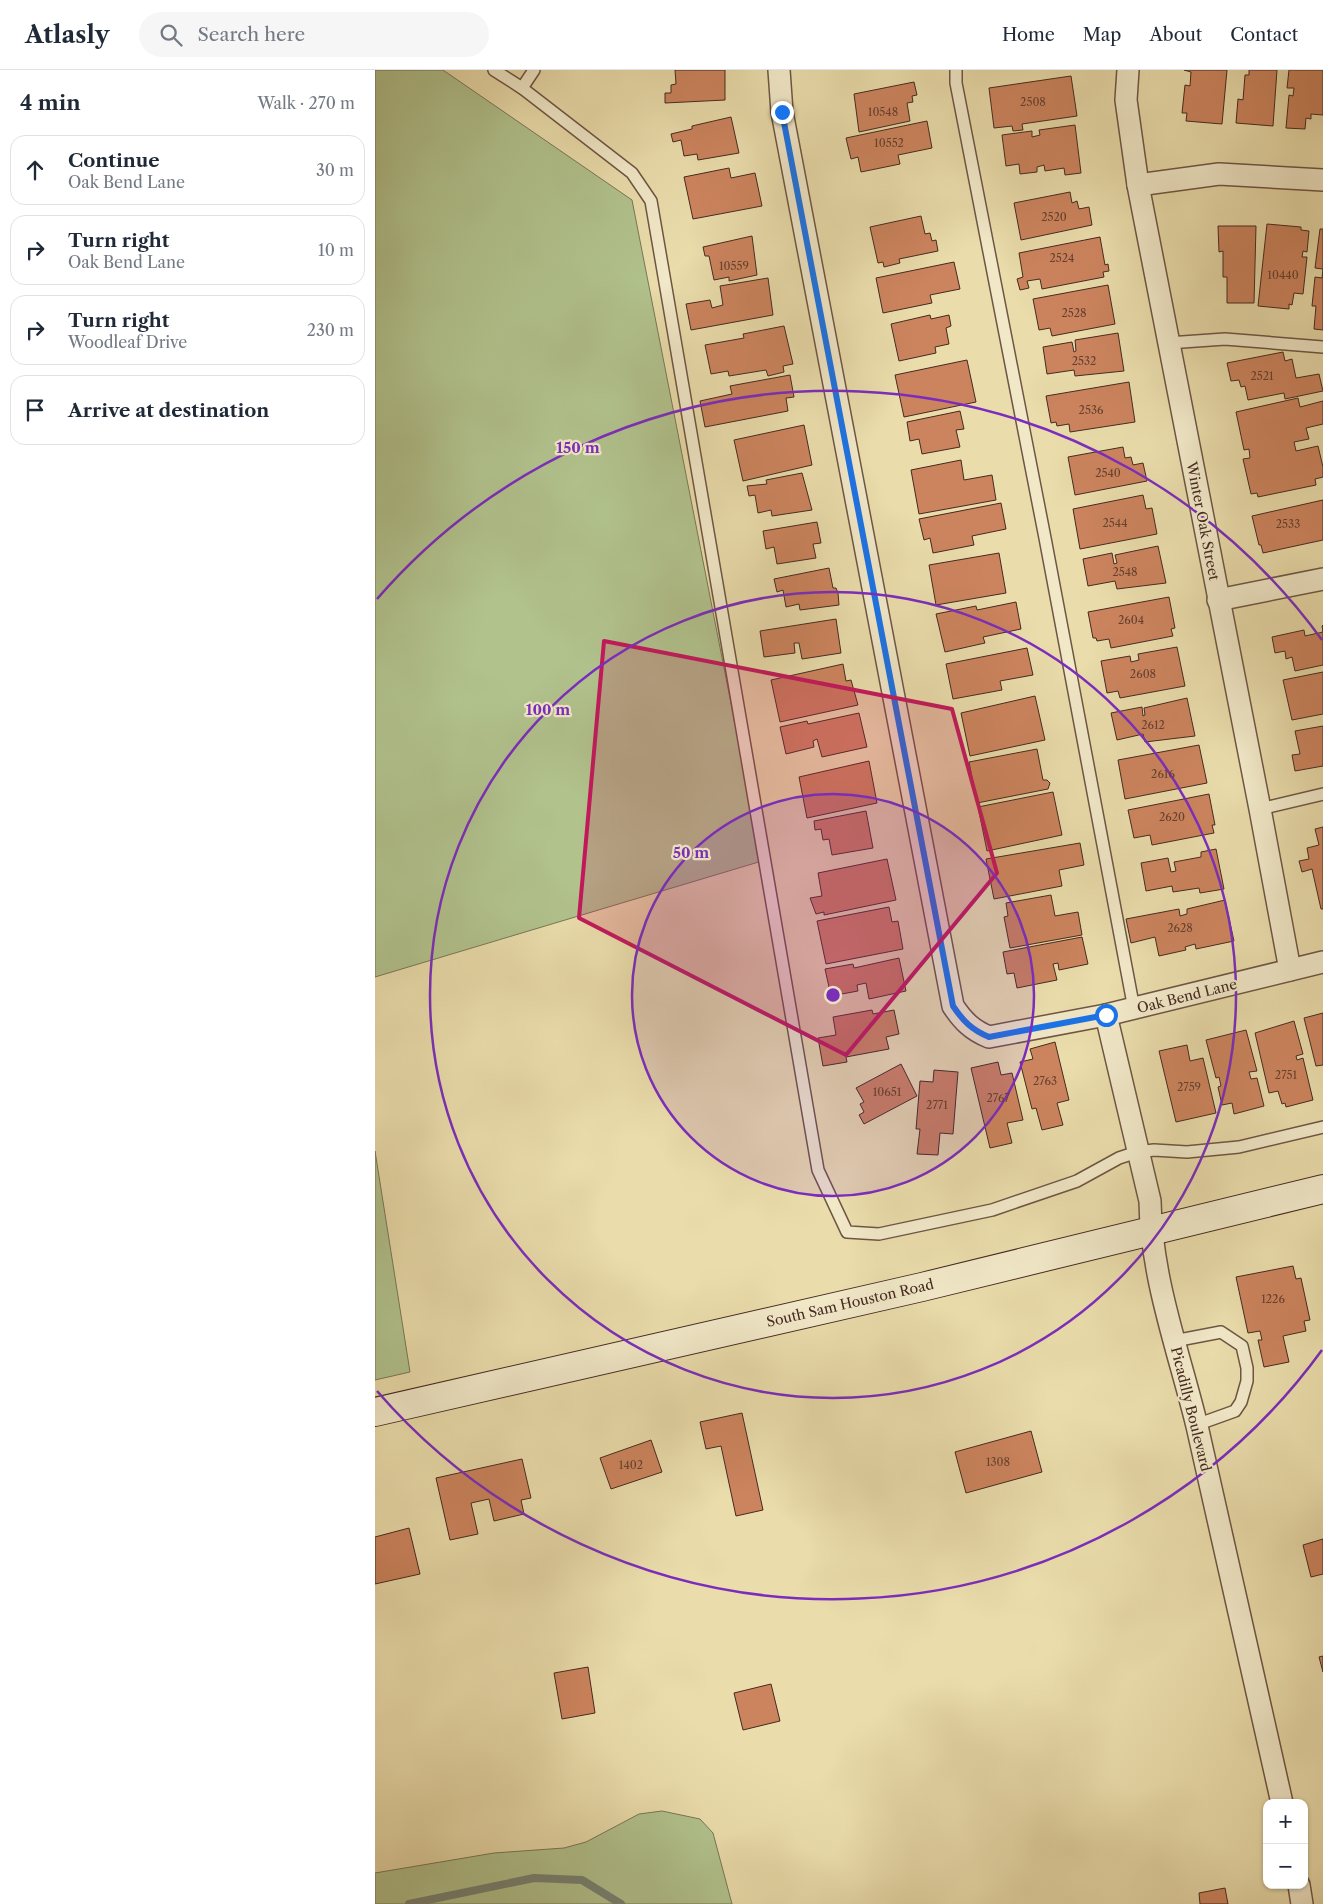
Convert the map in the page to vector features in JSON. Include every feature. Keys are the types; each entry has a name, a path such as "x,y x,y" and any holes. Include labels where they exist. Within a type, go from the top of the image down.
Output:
{"street":[{"name":"Oak Bend Lane","path":"779,70 782,112 953,1006 965,1023 977,1032 989,1037 1134,1009 1323,962"},
{"name":"Winter Oak Street","path":"1128,70 1126,100 1138,185 1290,970"},
{"path":"1138,185 1219,174 1323,180"},
{"path":"1218,600 1323,579"},
{"name":"Picadilly Boulevard","path":"1106,1015 1149,1201 1150,1231 1156,1266 1196,1425 1281,1799"},
{"name":"South Sam Houston Road","path":"375,1412 922,1286 1323,1189"},
{"path":"1300,1889 1302,1904"}],"lane":[{"path":"494,70 522,88 632,173 651,202 818,1170 847,1232 879,1234 992,1210 1077,1181 1119,1158 1137,1152 1154,1150 1187,1152 1239,1147 1323,1127"},
{"path":"522,88 534,70"},
{"path":"956,70 956,83 1134,1009"},
{"path":"1168,343 1225,339 1323,347"},
{"path":"1260,808 1323,794"},
{"path":"1174,1341 1221,1332 1242,1346 1247,1368 1247,1381 1241,1402 1235,1411 1196,1425"}],"highlighted area":[{"path":"604,641 952,709 997,873 846,1055 579,918"}],"green space":[{"path":"375,70 443,70 632,200 762,861 375,977"},
{"path":"375,1151 410,1372 375,1380"},
{"path":"662,1811 700,1819 713,1833 732,1904 375,1904 375,1873 494,1853 564,1848 586,1842 639,1814"}],"building":[{"path":"675,70 725,70 725,100 665,103 665,93 671,93 671,85 676,84"},
{"path":"1184,70 1227,70 1222,124 1186,121 1187,113 1182,113 1185,85 1190,86 1191,72"},
{"path":"1249,70 1277,70 1273,126 1236,123 1238,99 1243,100 1245,75 1249,75"},
{"path":"1289,70 1323,70 1323,115 1311,114 1311,119 1306,118 1305,129 1286,128 1289,95 1293,96 1294,88 1287,88"},
{"path":"1071,76 1077,116 1022,124 1023,130 1013,131 1012,126 994,128 989,88"},
{"path":"914,82 917,95 912,96 913,102 907,103 910,121 859,132 854,94"},
{"path":"731,117 739,153 698,160 697,154 684,156 681,140 673,142 671,134 692,129 692,126"},
{"path":"927,121 932,148 898,155 900,164 861,172 858,157 851,159 846,138"},
{"path":"1075,125 1081,173 1065,175 1064,168 1045,171 1044,165 1037,167 1037,172 1020,174 1019,164 1006,166 1002,135 1032,131 1032,137 1040,135 1039,130"},
{"path":"729,168 731,178 755,173 762,206 693,219 684,177"},
{"path":"1070,192 1072,203 1077,201 1079,209 1089,207 1092,225 1021,240 1014,203"},
{"path":"921,216 925,234 930,233 932,241 936,240 938,251 899,259 900,263 884,267 883,262 878,263 870,227"},
{"path":"1267,224 1301,227 1301,230 1309,231 1307,252 1303,251 1302,257 1307,257 1303,294 1294,293 1292,305 1289,304 1289,309 1258,306"},
{"path":"1218,226 1256,226 1254,303 1227,303 1227,277 1223,277 1223,251 1219,252"},
{"path":"1320,229 1323,229 1323,269 1315,268"},
{"path":"752,236 757,275 729,281 729,277 714,280 709,256 705,256 703,247"},
{"path":"1100,237 1105,265 1108,264 1109,271 1103,272 1104,277 1042,289 1040,279 1027,281 1029,288 1020,290 1017,279 1023,277 1019,253"},
{"path":"954,262 960,289 930,295 932,303 883,313 876,278"},
{"path":"1323,269 1323,330 1314,329 1316,306 1312,306 1315,277 1322,278"},
{"path":"768,278 773,315 691,330 686,304 710,300 712,308 723,305 720,286"},
{"path":"1108,285 1115,324 1052,336 1050,328 1039,330 1033,299"},
{"path":"930,315 931,319 949,315 951,326 946,328 949,344 935,347 936,353 899,361 891,324"},
{"path":"784,326 793,364 783,366 784,372 768,376 766,370 729,376 728,371 711,374 705,345 744,338 743,334"},
{"path":"1118,333 1124,371 1075,376 1074,370 1047,374 1043,347 1072,342 1074,352 1076,351 1075,340"},
{"path":"1283,352 1285,361 1292,359 1296,378 1319,374 1323,391 1285,399 1284,393 1248,400 1245,386 1241,387 1239,380 1231,381 1227,363"},
{"path":"967,360 976,402 904,417 895,375"},
{"path":"790,375 794,397 786,398 788,411 705,427 700,401 732,394 730,386"},
{"path":"1129,382 1135,422 1070,432 1069,424 1057,426 1056,422 1051,423 1046,396"},
{"path":"1298,398 1300,407 1323,401 1323,424 1306,428 1309,439 1294,442 1296,451 1318,446 1323,467 1323,477 1315,479 1316,485 1258,497 1257,493 1251,494 1243,459 1250,458 1249,449 1244,450 1236,412"},
{"path":"960,411 964,429 956,430 960,447 922,454 919,439 910,441 907,422"},
{"path":"804,425 812,465 743,481 734,440"},
{"path":"1123,447 1125,458 1131,457 1133,465 1143,463 1147,481 1075,495 1068,457"},
{"path":"961,460 964,480 992,475 996,500 919,514 911,470"},
{"path":"802,473 812,510 772,516 771,510 758,513 755,495 749,496 747,486 767,484 766,480"},
{"path":"1143,495 1146,509 1152,508 1157,534 1080,549 1073,509"},
{"path":"1323,500 1323,540 1263,553 1261,545 1259,545 1252,516"},
{"path":"1001,503 1006,529 972,536 974,545 933,553 930,538 924,540 919,519"},
{"path":"817,522 821,543 813,544 816,558 777,564 774,547 766,549 763,531"},
{"path":"1158,546 1166,583 1117,589 1115,581 1088,586 1083,559 1112,553 1114,564 1117,563 1115,555"},
{"path":"999,553 1006,593 936,605 929,565"},
{"path":"829,568 833,588 836,588 838,593 839,605 800,610 799,604 786,607 783,590 777,592 774,579"},
{"path":"1169,597 1175,628 1171,629 1173,636 1111,648 1109,639 1097,641 1096,638 1093,638 1088,612"},
{"path":"1016,602 1021,629 983,637 985,643 945,652 936,614 976,606 977,610"},
{"path":"836,619 841,653 802,659 799,643 794,643 795,653 764,657 760,631"},
{"path":"1304,630 1305,636 1323,632 1323,665 1295,671 1292,657 1286,659 1285,651 1275,653 1272,637"},
{"path":"1177,647 1185,686 1120,698 1118,691 1107,693 1101,661 1130,656 1131,662 1139,660 1138,654"},
{"path":"1027,648 1033,675 1000,681 1002,690 953,699 946,664"},
{"path":"843,664 846,681 851,680 858,705 780,722 771,680"},
{"path":"1323,672 1323,714 1292,720 1283,680"},
{"path":"1035,696 1045,740 970,756 961,713"},
{"path":"1187,698 1195,736 1145,742 1143,734 1117,740 1111,713 1142,707 1143,716 1145,715 1144,708"},
{"path":"859,713 867,747 822,757 817,739 813,741 814,747 786,754 780,727 807,721 808,724"},
{"path":"1323,726 1323,766 1295,771 1292,755 1300,754 1295,731"},
{"path":"1199,745 1207,783 1125,799 1118,760"},
{"path":"1037,749 1043,780 1047,780 1050,783 1048,789 977,803 969,762"},
{"path":"869,761 877,803 807,818 799,777"},
{"path":"1053,792 1062,835 987,851 978,807"},
{"path":"1209,794 1215,825 1212,825 1214,833 1152,845 1150,835 1134,838 1128,810"},
{"path":"866,811 873,848 832,855 829,839 823,840 821,829 815,830 814,821"},
{"path":"1323,827 1323,909 1321,909 1312,869 1302,872 1299,861 1309,859 1307,848 1319,845 1315,829"},
{"path":"1080,843 1084,865 1059,870 1062,886 994,899 986,859"},
{"path":"1216,849 1224,889 1200,893 1199,888 1173,892 1172,886 1146,891 1141,863 1168,858 1171,872 1176,871 1174,862 1201,857 1201,852"},
{"path":"887,859 896,900 824,915 824,912 816,914 810,898 822,896 818,873"},
{"path":"1051,895 1055,916 1078,912 1082,935 1010,948 1004,917 1008,916 1006,903"},
{"path":"1225,900 1234,941 1196,949 1195,944 1185,947 1186,950 1159,956 1155,937 1131,943 1126,919 1179,909 1180,916 1187,914 1187,909"},
{"path":"889,907 892,922 898,921 903,949 826,964 817,921"},
{"path":"1082,937 1088,964 1059,970 1058,963 1053,964 1057,980 1017,988 1014,973 1007,974 1003,952"},
{"path":"899,958 906,991 869,999 866,983 857,985 858,991 831,996 825,969 853,964 854,968"},
{"path":"872,1010 873,1014 894,1010 899,1034 886,1037 889,1049 846,1057 847,1062 823,1066 818,1038 836,1035 833,1017"},
{"path":"1323,1013 1323,1065 1316,1066 1304,1018"},
{"path":"1294,1021 1303,1054 1296,1056 1297,1060 1303,1058 1313,1100 1286,1107 1285,1103 1282,1104 1278,1091 1269,1093 1255,1033"},
{"path":"1246,1030 1257,1071 1249,1072 1251,1079 1257,1078 1264,1106 1234,1114 1232,1103 1222,1105 1218,1087 1221,1086 1219,1077 1216,1078 1206,1040"},
{"path":"1055,1042 1069,1100 1057,1103 1063,1125 1042,1130 1036,1108 1032,1109 1020,1062 1033,1059 1030,1049"},
{"path":"1187,1045 1190,1061 1203,1058 1216,1113 1176,1122 1159,1051"},
{"path":"998,1062 1001,1075 1012,1073 1023,1120 1007,1123 1012,1143 990,1148 971,1068"},
{"path":"901,1064 917,1096 864,1124 859,1115 864,1112 860,1104 864,1102 856,1088"},
{"path":"934,1070 958,1072 953,1134 940,1133 938,1155 917,1154 920,1129 916,1129 920,1081 933,1082"},
{"path":"1293,1266 1296,1279 1301,1278 1310,1320 1304,1321 1306,1331 1283,1336 1289,1362 1264,1367 1258,1340 1262,1340 1260,1331 1248,1333 1236,1277"},
{"path":"742,1413 763,1510 736,1516 721,1446 706,1449 700,1422"},
{"path":"1031,1431 1042,1472 966,1493 955,1452"},
{"path":"651,1440 662,1472 611,1489 600,1458"},
{"path":"522,1459 531,1498 521,1500 524,1514 494,1521 489,1499 471,1503 478,1534 450,1540 436,1478"},
{"path":"409,1528 420,1574 375,1584 375,1537"},
{"path":"1323,1539 1323,1574 1311,1577 1303,1545"},
{"path":"1323,1656 1323,1672 1319,1657"},
{"path":"588,1667 595,1713 562,1719 554,1673"},
{"path":"771,1684 780,1721 743,1730 734,1693"},
{"path":"1225,1888 1228,1904 1200,1904 1199,1893"}],"waterway":[{"path":"409,1904 534,1878 582,1880 621,1904"}],"route":[{"path":"782,112 953,1006 965,1023 977,1032 989,1037 1106,1015"}]}
